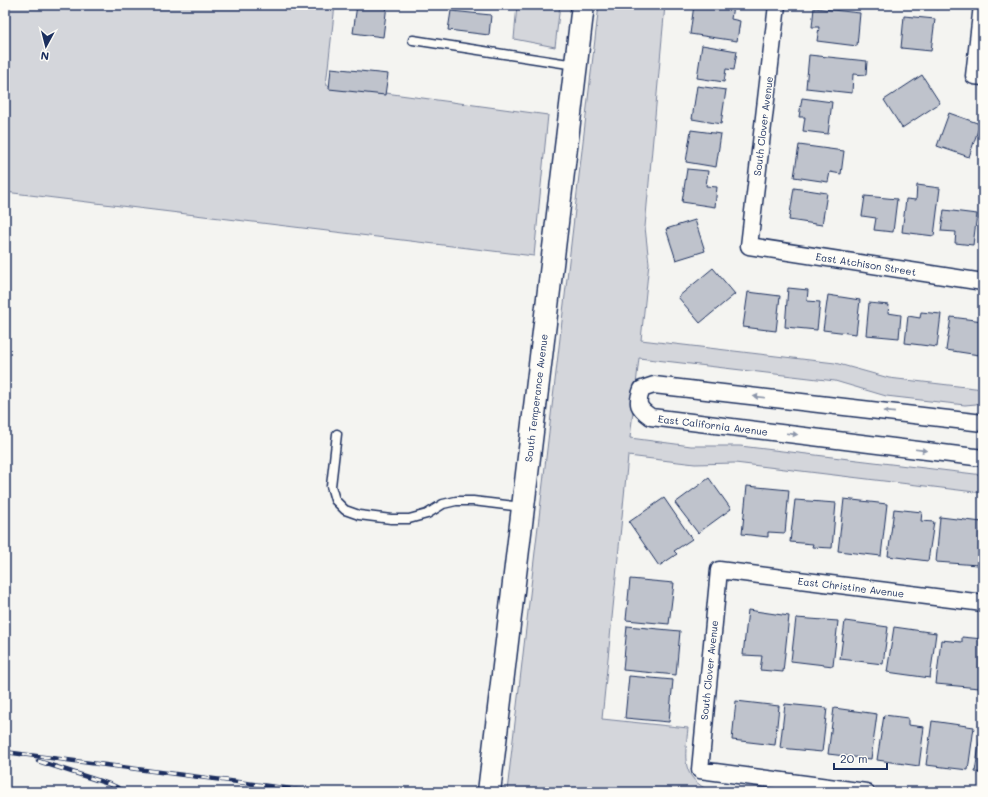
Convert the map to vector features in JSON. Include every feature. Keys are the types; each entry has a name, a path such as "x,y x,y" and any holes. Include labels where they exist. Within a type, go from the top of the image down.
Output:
{"main road":[{"name":"South Temperance Avenue","path":"489,792 583,5"}],"street":[{"name":"South Clover Avenue","path":"749,246 777,5"},
{"path":"978,76 982,5"},
{"name":"East Atchison Street","path":"749,246 983,282"},
{"name":"East California Avenue","path":"983,422 654,386 642,389 638,400 641,410 651,417 983,458"},
{"name":"South Clover Avenue","path":"719,570 700,770 866,792"},
{"name":"East Christine Avenue","path":"719,570 983,603"}],"lane":[{"path":"414,40 576,66"},
{"path":"336,434 331,486 335,500 344,510 360,515 391,519 409,519 427,514 443,504 456,501 472,501 523,507"}],"shaded area":[{"path":"5,5 335,5 326,85 548,115 534,256 5,192"},
{"path":"517,5 560,5 555,47 514,39"},
{"path":"599,5 665,5 645,227 649,263 641,340 835,363 889,378 983,389 983,400 976,404 965,405 886,396 835,381 639,358 630,438 691,446 740,446 983,475 983,493 735,463 695,464 628,456 602,719 688,728 686,749 687,766 694,780 712,792 507,791"}],"building":[{"path":"357,5 387,5 383,37 353,33"},
{"path":"694,5 733,6 731,19 740,21 737,41 690,34"},
{"path":"910,5 938,5 938,9"},
{"path":"814,8 860,13 857,46 817,41 819,27 812,27"},
{"path":"451,11 491,15 489,35 448,30"},
{"path":"904,16 935,19 931,51 901,48"},
{"path":"702,45 737,51 734,70 726,69 724,82 697,78"},
{"path":"809,55 867,61 866,75 853,74 852,93 806,88"},
{"path":"331,68 388,74 385,95 329,89"},
{"path":"922,75 940,103 902,128 884,100"},
{"path":"697,86 726,90 721,124 692,119"},
{"path":"802,98 832,102 828,134 803,131 805,117 799,117"},
{"path":"949,113 980,124 969,157 937,146"},
{"path":"691,130 721,134 716,167 686,162"},
{"path":"799,145 844,151 841,174 830,172 828,182 794,177"},
{"path":"687,169 708,171 706,186 717,187 715,207 682,202"},
{"path":"917,185 940,188 934,236 902,232 906,199 916,200"},
{"path":"794,188 827,193 822,225 789,220"},
{"path":"865,196 897,199 893,232 874,230 876,218 862,216"},
{"path":"944,210 977,214 973,245 955,243 956,232 941,231"},
{"path":"695,220 705,251 676,260 666,229"},
{"path":"713,268 735,294 700,323 678,297"},
{"path":"788,288 808,290 807,301 820,302 817,330 785,327"},
{"path":"748,292 780,296 776,331 743,327"},
{"path":"828,295 860,300 856,334 823,330"},
{"path":"869,303 889,305 888,313 901,315 899,338 866,335"},
{"path":"921,312 941,314 937,347 905,343 908,316 920,318"},
{"path":"951,317 983,321 979,355 946,350"},
{"path":"709,478 731,509 698,533 675,503"},
{"path":"747,486 789,490 785,533 768,532 768,537 742,534"},
{"path":"664,498 692,539 674,551 677,554 659,566 629,522"},
{"path":"844,499 887,504 881,556 838,551"},
{"path":"795,500 836,503 832,548 812,547 813,544 790,542"},
{"path":"894,509 922,512 921,521 934,522 928,561 888,556"},
{"path":"940,517 982,522 978,565 936,562"},
{"path":"630,579 674,583 669,624 626,620"},
{"path":"748,610 789,616 783,672 760,670 762,656 743,655"},
{"path":"796,618 838,621 833,666 791,661"},
{"path":"845,621 888,627 883,664 840,659"},
{"path":"627,626 680,631 676,675 623,670"},
{"path":"894,627 936,633 930,678 887,672"},
{"path":"962,637 983,639 979,688 936,684 941,640 962,642"},
{"path":"629,676 673,680 669,722 625,718"},
{"path":"736,701 779,706 775,745 732,740"},
{"path":"785,704 827,708 822,752 780,748"},
{"path":"834,708 877,714 871,759 828,754"},
{"path":"884,715 908,718 908,725 924,727 919,766 877,760"},
{"path":"932,721 974,727 968,770 926,765"},
{"path":"983,725 983,773 975,772"}],"railway":[{"path":"5,752 315,792"},
{"path":"38,761 112,785 127,792"}]}
